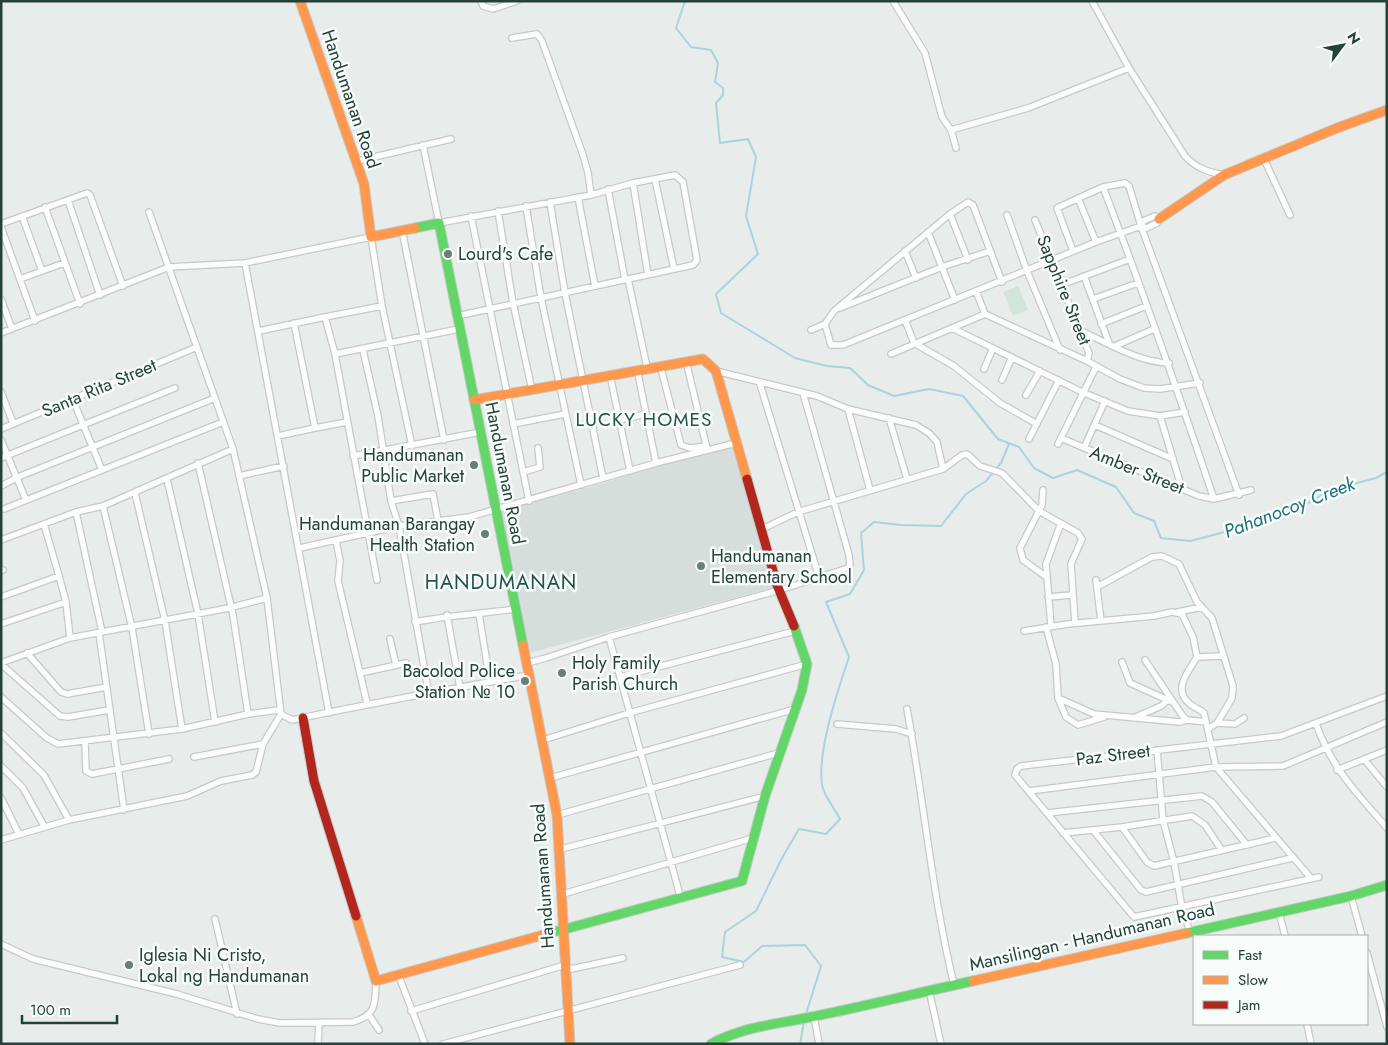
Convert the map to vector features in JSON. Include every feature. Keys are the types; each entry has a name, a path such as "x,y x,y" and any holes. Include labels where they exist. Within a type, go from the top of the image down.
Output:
{"street":[{"name":"Handumanan Road","path":"300,1 357,160 365,190 371,237"},
{"path":"481,1 483,6 493,9 513,2"},
{"path":"893,1 925,53 942,117 951,130 956,148"},
{"path":"1092,1 1129,68 1188,160 1207,172 1224,175"},
{"path":"512,38 537,34 542,41 583,155 591,195"},
{"path":"951,130 1028,108 1129,68"},
{"path":"825,324 831,345 835,346 905,320 1002,282 1073,251 1141,226 1143,221 1150,217 1159,218 1224,175 1337,128 1387,110"},
{"path":"357,160 451,139"},
{"path":"423,145 439,222"},
{"path":"1264,159 1290,215"},
{"path":"1,333 80,304 169,267 245,264 439,222 591,195 633,183 675,175 683,182 697,260 693,265 457,316"},
{"path":"655,179 674,268"},
{"path":"1073,251 1056,208 1121,182 1129,186 1141,226 1200,383 1239,495"},
{"path":"633,183 648,274"},
{"path":"1103,188 1154,329 1169,363 1214,500 1239,495 1251,490"},
{"path":"608,189 626,280 647,367"},
{"path":"35,321 1,226 22,216 87,193 92,198 122,286"},
{"path":"578,197 595,286"},
{"path":"1078,198 1096,242"},
{"path":"68,200 100,295"},
{"path":"550,202 565,292 585,380 603,478"},
{"path":"811,330 825,324 834,311 963,203 968,202 973,205 1002,282"},
{"path":"526,206 541,298 580,485"},
{"path":"46,207 64,263 80,304"},
{"path":"498,211 514,304 532,390"},
{"path":"1,840 69,820 187,796 221,781 252,775 256,772 263,744 280,712 267,598 232,448 149,212"},
{"path":"950,214 968,260"},
{"path":"22,216 42,271"},
{"path":"470,216 529,501"},
{"path":"1007,216 1027,271 1060,350"},
{"name":"Sapphire Street","path":"1034,220 1090,353 1087,361"},
{"name":"Handumanan Road","path":"439,222 558,816 570,1044"},
{"path":"402,230 444,440"},
{"path":"928,232 954,300"},
{"path":"371,237 382,306 412,446"},
{"path":"905,251 916,278"},
{"path":"834,311 942,267 968,260 990,251"},
{"path":"1061,285 1130,259"},
{"path":"20,279 64,263"},
{"path":"245,264 300,548 329,712"},
{"path":"1084,276 1101,324 1112,344"},
{"path":"1093,299 1138,283"},
{"path":"976,292 984,314 1087,361 1120,379 1144,388 1200,383"},
{"path":"1,299 12,330"},
{"path":"259,331 382,306"},
{"path":"1101,324 1146,306"},
{"path":"891,354 984,314"},
{"path":"325,317 335,354 377,580"},
{"path":"905,320 914,343 954,366 1000,403 1037,424"},
{"path":"294,323 315,428"},
{"path":"952,328 1082,392 1128,411 1160,416 1185,412"},
{"path":"335,354 363,350 459,329"},
{"path":"1112,344 1154,329"},
{"path":"1079,330 1148,361 1169,363"},
{"name":"Santa Rita Street","path":"1,429 197,347"},
{"path":"984,369 994,348"},
{"path":"363,350 384,451 391,501 399,526 429,695"},
{"path":"1002,380 1012,357"},
{"path":"376,981 740,882 765,796 782,752 802,690 807,664 803,648 780,590 716,372 703,359 647,367 474,400"},
{"path":"686,361 707,448"},
{"path":"660,365 681,445 690,448 707,448"},
{"path":"1082,392 1096,367"},
{"path":"637,369 656,463"},
{"path":"1026,395 1040,371"},
{"path":"716,372 804,393 848,408 916,425 929,433 937,442 943,469"},
{"path":"610,375 630,471"},
{"path":"1029,439 1059,380"},
{"path":"760,384 819,577"},
{"path":"1,458 175,388"},
{"path":"1,392 13,423"},
{"name":"Amber Street","path":"1082,392 1059,441 1084,448 1182,489 1214,500"},
{"path":"527,663 609,636 843,571 850,565 804,393"},
{"path":"1,486 18,477 215,398"},
{"path":"73,400 102,470"},
{"path":"1084,448 1105,401"},
{"path":"848,408 870,490"},
{"path":"513,424 565,414"},
{"path":"620,420 646,414"},
{"path":"1160,416 1182,489"},
{"path":"889,418 908,479"},
{"path":"4,509 223,422"},
{"path":"278,436 347,422"},
{"path":"1095,426 1173,459"},
{"path":"353,456 481,432"},
{"path":"1,440 26,500"},
{"path":"300,548 399,526 469,517 707,448 736,443"},
{"path":"1,540 76,512 103,506 167,479 232,448"},
{"path":"523,472 540,467 538,448"},
{"path":"762,529 798,512 943,469 962,455 967,454 980,466 990,471 1002,473 1039,511 1078,533 1082,539 1071,564 1075,623"},
{"path":"198,463 229,608 233,615 248,714"},
{"path":"239,476 284,466"},
{"path":"167,479 198,614 215,722"},
{"path":"1043,490 1044,496 1039,511 1020,548 1020,554 1032,568 1045,576"},
{"path":"135,493 165,621 182,729"},
{"path":"391,501 433,494 438,521"},
{"path":"103,506 132,628 149,734"},
{"path":"76,512 100,633 112,738 119,769 124,810"},
{"path":"1061,523 1048,554 1045,576 1049,627 1056,664 1058,698 1066,717 1078,725 1106,716"},
{"path":"44,524 66,602 70,638"},
{"path":"336,540 340,561 338,581 367,703"},
{"path":"1097,588 1138,563 1162,556 1179,564 1197,602 1212,618 1233,686 1232,698 1217,723 1208,729"},
{"path":"1,597 59,576"},
{"path":"1096,580 1101,621"},
{"path":"1048,596 1072,595"},
{"path":"109,710 68,717 60,716 1,664 70,638 132,628 229,608 267,598"},
{"path":"1,624 66,602"},
{"path":"1024,631 1075,623 1178,612 1202,607"},
{"path":"415,622 447,615 479,614 516,609"},
{"path":"1178,612 1182,614 1189,629 1197,658 1182,684 1181,690 1190,704 1204,713 1216,767 1310,877"},
{"path":"479,614 490,682"},
{"path":"447,615 460,688"},
{"path":"620,677 795,631"},
{"path":"609,636 640,754 662,822 681,899"},
{"path":"390,639 396,665"},
{"path":"27,653 61,692 67,694 107,687"},
{"path":"1197,658 1224,656"},
{"path":"1145,660 1170,702 1186,720"},
{"path":"1122,662 1130,683 1170,702"},
{"path":"360,673 406,663"},
{"path":"543,740 630,713 807,664"},
{"path":"1,697 53,743 85,742 182,729 248,714 280,712 292,720 367,703 429,695 529,675"},
{"name":"Paz Street","path":"1029,791 1016,775 1017,769 1022,766 1158,750 1211,746 1281,736 1387,696"},
{"path":"1058,698 1078,708 1106,716 1180,722 1186,720 1206,722"},
{"path":"1135,717 1170,702"},
{"path":"550,778 795,709"},
{"path":"907,709 934,892 954,985"},
{"path":"303,718 314,781 376,981 375,999 370,1016 379,1030"},
{"path":"1217,723 1235,724 1244,718"},
{"path":"1029,791 1216,767 1283,766 1387,722"},
{"path":"836,724 896,729 912,734"},
{"path":"1316,724 1325,748 1337,770 1387,828"},
{"path":"1,733 44,775 69,820"},
{"path":"85,742 87,773 92,774 170,759"},
{"path":"194,757 263,744"},
{"path":"1158,750 1163,820 1174,862 1182,908 1190,932"},
{"path":"1337,770 1387,750"},
{"path":"558,816 782,752"},
{"path":"1364,759 1387,787"},
{"path":"1,766 23,788 44,826"},
{"path":"1029,791 1134,917 1182,908 1310,877 1319,877"},
{"path":"561,849 765,796"},
{"path":"1047,814 1202,796 1212,802 1247,845"},
{"path":"1,798 19,834"},
{"path":"1063,833 1122,827 1192,816 1206,825 1221,849"},
{"path":"1122,827 1150,865 1174,862 1221,849 1276,838"},
{"path":"1093,830 1141,890 1151,892 1292,858"},
{"path":"563,894 753,838"},
{"name":"Mansilingan - Handumanan Road","path":"711,1044 728,1034 748,1026 810,1017 1386,887"},
{"path":"1351,896 1362,935"},
{"path":"1279,912 1285,935"},
{"path":"215,919 237,1014"},
{"path":"1,944 33,959 177,994 237,1014 280,1023 354,1022 370,1016"},
{"path":"1368,957 1387,1027"},
{"path":"411,1011 565,968 623,958"},
{"path":"443,1044 740,964"},
{"path":"398,974 425,1044"},
{"path":"929,990 941,1044"},
{"path":"810,1017 818,1044"},
{"path":"318,1044 319,1023"},
{"path":"1307,1025 1311,1044"}],"shaded area":[{"path":"734,446 775,587 530,653 502,511 611,481 671,460"}],"green space":[{"path":"1018,286 1028,310 1013,316 1003,292"}],"waterway":[{"name":"Pahanocoy Creek","path":"685,1 676,28 691,47 711,50 718,63 715,82 723,88 723,95 716,103 720,143 748,139 756,157 746,216 758,254 716,294 721,313 795,358 827,366 850,368 868,385 894,396 929,389 963,396 998,439 1019,447 1034,468 1053,478 1077,470 1116,487 1134,513 1154,521 1161,538 1190,541 1256,524 1305,505 1330,490 1376,478 1387,472"},
{"path":"806,1014 821,966 805,945 762,946 744,962 722,957 725,932 756,911 782,858 799,829 826,834 840,819 823,789 821,771 825,738 849,657 826,602 850,594 864,570 861,533 874,522 941,526 966,494 986,481 1001,463 1009,444"},
{"path":"800,1044 804,1021"}],"traffic: fast":[{"path":"415,228 439,223 523,645"},
{"path":"543,935 742,881 765,796 802,690 807,664 794,626"},
{"path":"1187,933 1351,896 1387,885"},
{"path":"711,1044 757,1027 973,981"}],"traffic: slow":[{"path":"300,1 364,184 371,237 415,228"},
{"path":"1159,219 1224,175 1337,128 1387,110"},
{"path":"474,400 703,359 716,371 747,479"},
{"path":"523,645 557,815 570,1044"},
{"path":"356,916 376,981 543,935"},
{"path":"973,981 1187,933"}],"traffic: jam":[{"path":"747,479 777,585 794,626"},
{"path":"303,718 314,781 356,916"}],"place":[{"name":"Lourd's Cafe","path":"448,254"},
{"name":"Handumanan Public Market","path":"474,465"},
{"name":"Handumanan Barangay Health Station","path":"485,534"},
{"name":"Handumanan Elementary School","path":"701,566"},
{"name":"Holy Family Parish Church","path":"562,673"},
{"name":"Bacolod Police Station № 10","path":"525,681"},
{"name":"Iglesia Ni Cristo, Lokal ng Handumanan","path":"129,965"}],"district":[{"name":"LUCKY HOMES","path":"644,419"},
{"name":"HANDUMANAN","path":"501,582"}]}
